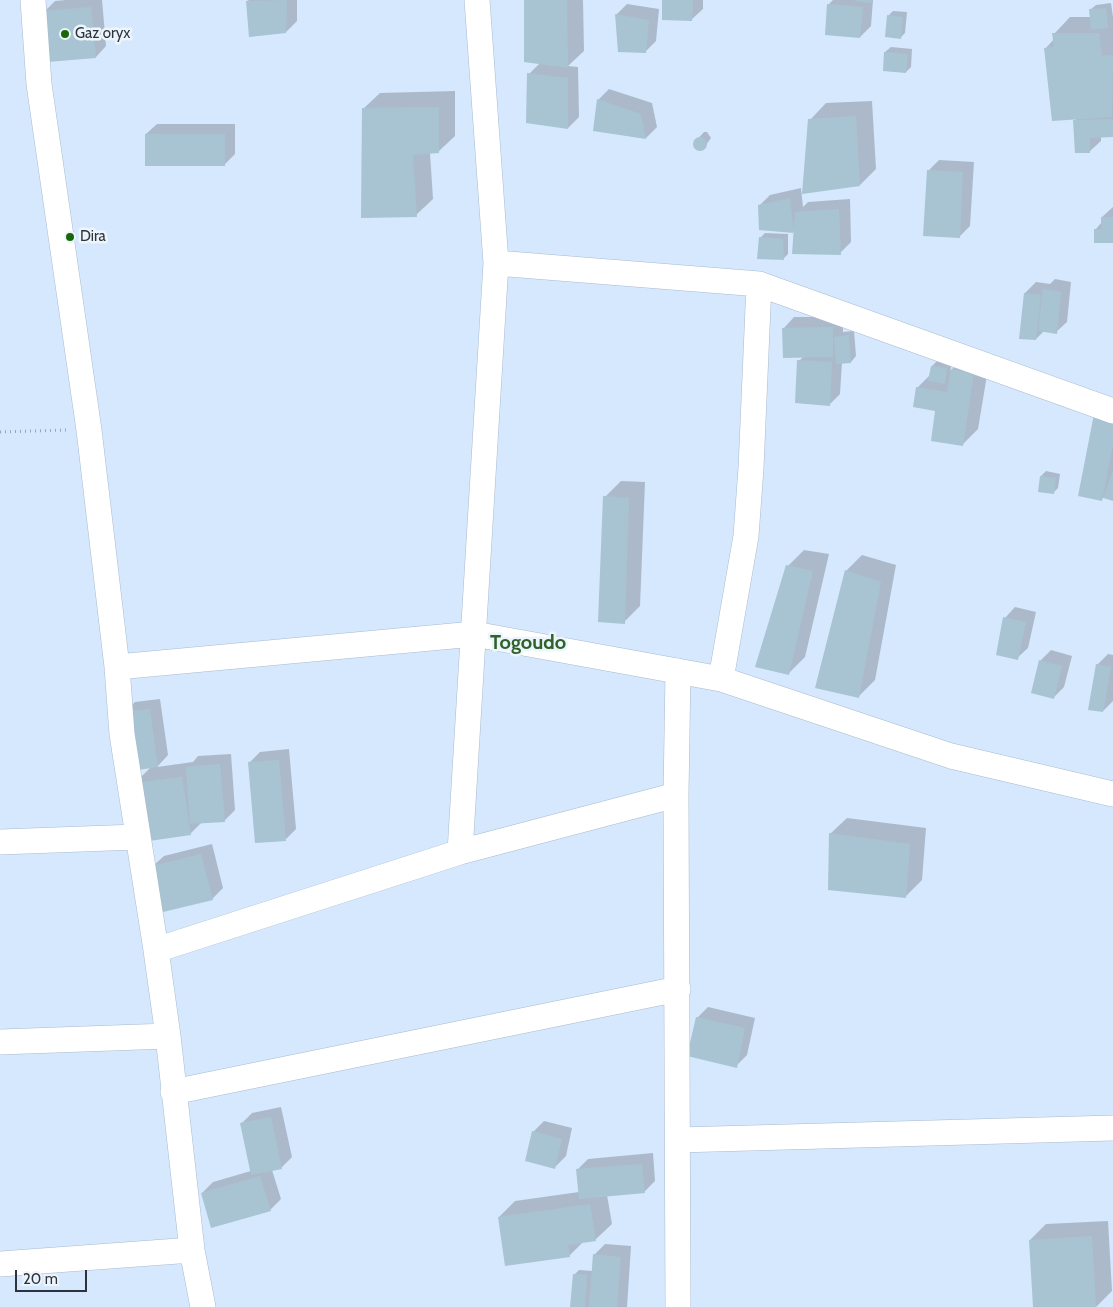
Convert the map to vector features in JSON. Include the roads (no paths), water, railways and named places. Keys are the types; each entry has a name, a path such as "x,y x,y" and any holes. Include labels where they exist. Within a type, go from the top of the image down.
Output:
{"street":[{"path":"33,0 39,84 89,430 122,734 156,950 168,1036 192,1250 203,1307"},
{"path":"460,852 496,263 476,0"},
{"path":"496,263 759,284 1113,411"},
{"path":"721,679 746,536 759,284"},
{"path":"116,667 474,634 721,679 951,756 1113,794"},
{"path":"678,671 676,795 678,1307"},
{"path":"156,950 460,852 676,795"},
{"path":"0,842 137,837"},
{"path":"173,1092 678,989"},
{"path":"0,1042 168,1036"},
{"path":"678,1140 1113,1128"},
{"path":"0,1264 192,1250"}],"place":[{"name":"Gaz oryx","path":"65,34"},
{"name":"Dira","path":"70,237"}],"district":[{"name":"Togoudo","path":"528,643"}]}
